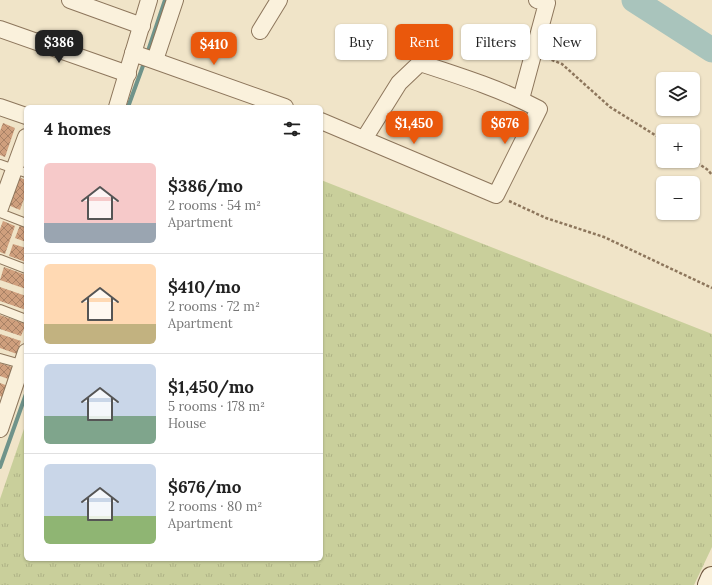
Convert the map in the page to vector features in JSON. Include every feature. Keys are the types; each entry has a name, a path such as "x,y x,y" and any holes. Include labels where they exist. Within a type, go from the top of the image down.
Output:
{"main road":[{"path":"709,585 712,578"}],"street":[{"path":"70,0 142,26"},
{"path":"118,105 149,0"},
{"path":"155,60 175,0"},
{"path":"260,31 279,0"},
{"path":"521,99 534,53 545,1"},
{"path":"0,28 128,74"},
{"path":"133,53 280,105"},
{"path":"323,122 496,194 539,109 521,99 481,83 420,63 400,83 364,138"},
{"path":"0,107 24,115"},
{"path":"0,208 24,142"},
{"path":"0,428 20,357"}],"lane":[{"path":"0,213 24,222"},
{"path":"0,259 24,268"},
{"path":"0,309 24,318"},
{"path":"0,358 20,357"}],"path":[{"path":"534,53 562,64 610,107 656,136"},
{"path":"700,165 712,175"},
{"path":"496,194 546,218 604,237 712,288"}],"green space":[{"path":"323,181 712,334 712,547 694,585 0,585 0,499 24,429 24,561 323,561"}],"building":[{"path":"3,123 15,128 5,157 0,155 0,131"},
{"path":"18,177 24,179 24,199 20,210 8,205"},
{"path":"3,221 15,226 5,254 0,252 0,229"},
{"path":"20,225 24,227 24,241 15,238"},
{"path":"13,244 24,247 24,261 9,256"},
{"path":"4,267 24,274 24,288 0,280"},
{"path":"0,287 24,295 24,309 0,301"},
{"path":"0,315 24,323 24,329 21,336 0,329"},
{"path":"0,334 21,341 17,354 0,348"},
{"path":"0,363 15,368 11,380 0,376"},
{"path":"0,383 8,386 4,398 0,396"}],"waterway":[{"path":"147,54 165,0"},
{"path":"634,0 712,50"},
{"path":"129,105 144,63"},
{"path":"0,467 24,400"}]}
